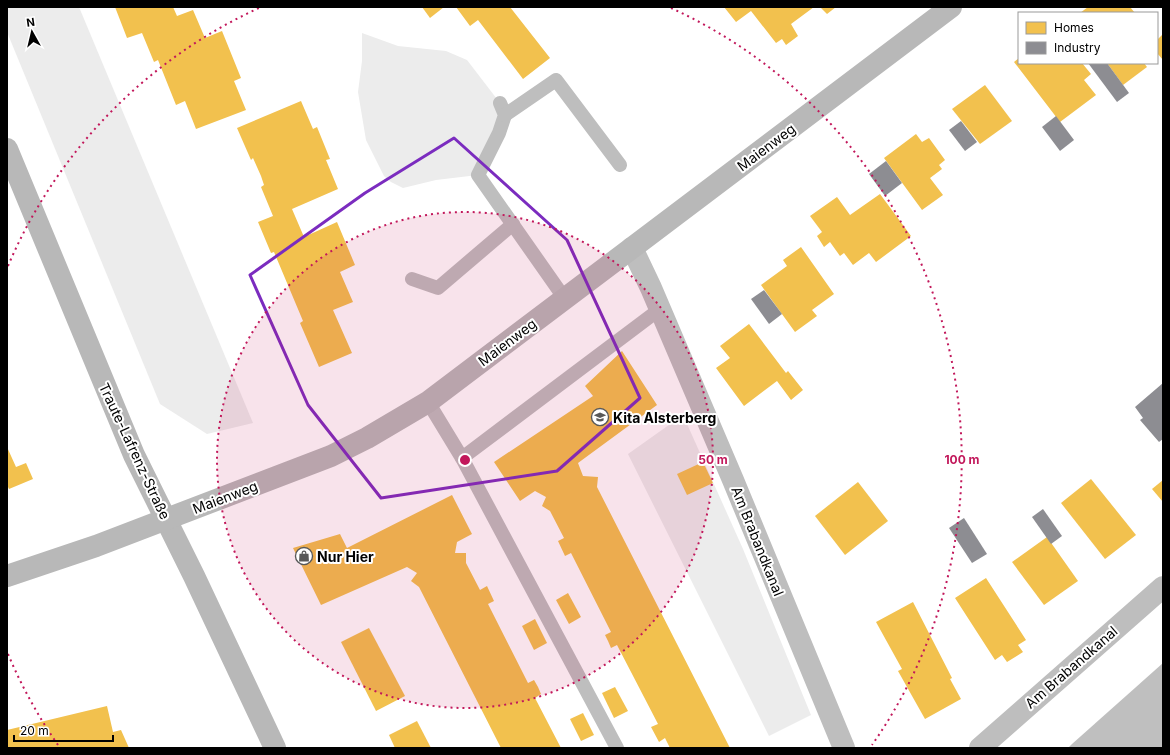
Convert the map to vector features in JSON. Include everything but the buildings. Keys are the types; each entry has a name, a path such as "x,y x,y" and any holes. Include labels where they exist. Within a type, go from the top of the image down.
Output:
{"street":[{"name":"Maienweg","path":"7,576 96,546 331,456 367,438 428,402 951,7"},
{"name":"Traute-Lafrenz-Straße","path":"7,149 122,429 194,576 275,748"},
{"name":"Am Brabandkanal","path":"632,248 660,309 733,480 844,748"},
{"name":"Am Brabandkanal","path":"980,748 1163,587"}],"lane":[{"path":"565,299 478,175 499,133 503,109 556,80 620,165"},
{"path":"412,279 438,288 513,224"},
{"path":"462,458 660,309"},
{"path":"428,402 462,458 617,748"}],"highlighted area":[{"path":"454,138 567,240 640,398 557,471 381,498 308,405 250,275 365,193"}],"shaded area":[{"path":"7,7 79,7 253,423 207,434 160,404 7,32"},
{"path":"362,33 398,46 446,51 467,60 500,103 505,115 478,175 436,180 403,188 391,182 384,176 366,140 358,92 362,61"},
{"path":"683,415 743,549 811,715 769,736 628,454"},
{"path":"1163,663 1163,748 1068,748 1072,744"}],"place":[{"name":"Kita Alsterberg","path":"600,417"},
{"name":"Nur Hier","path":"304,556"}]}
